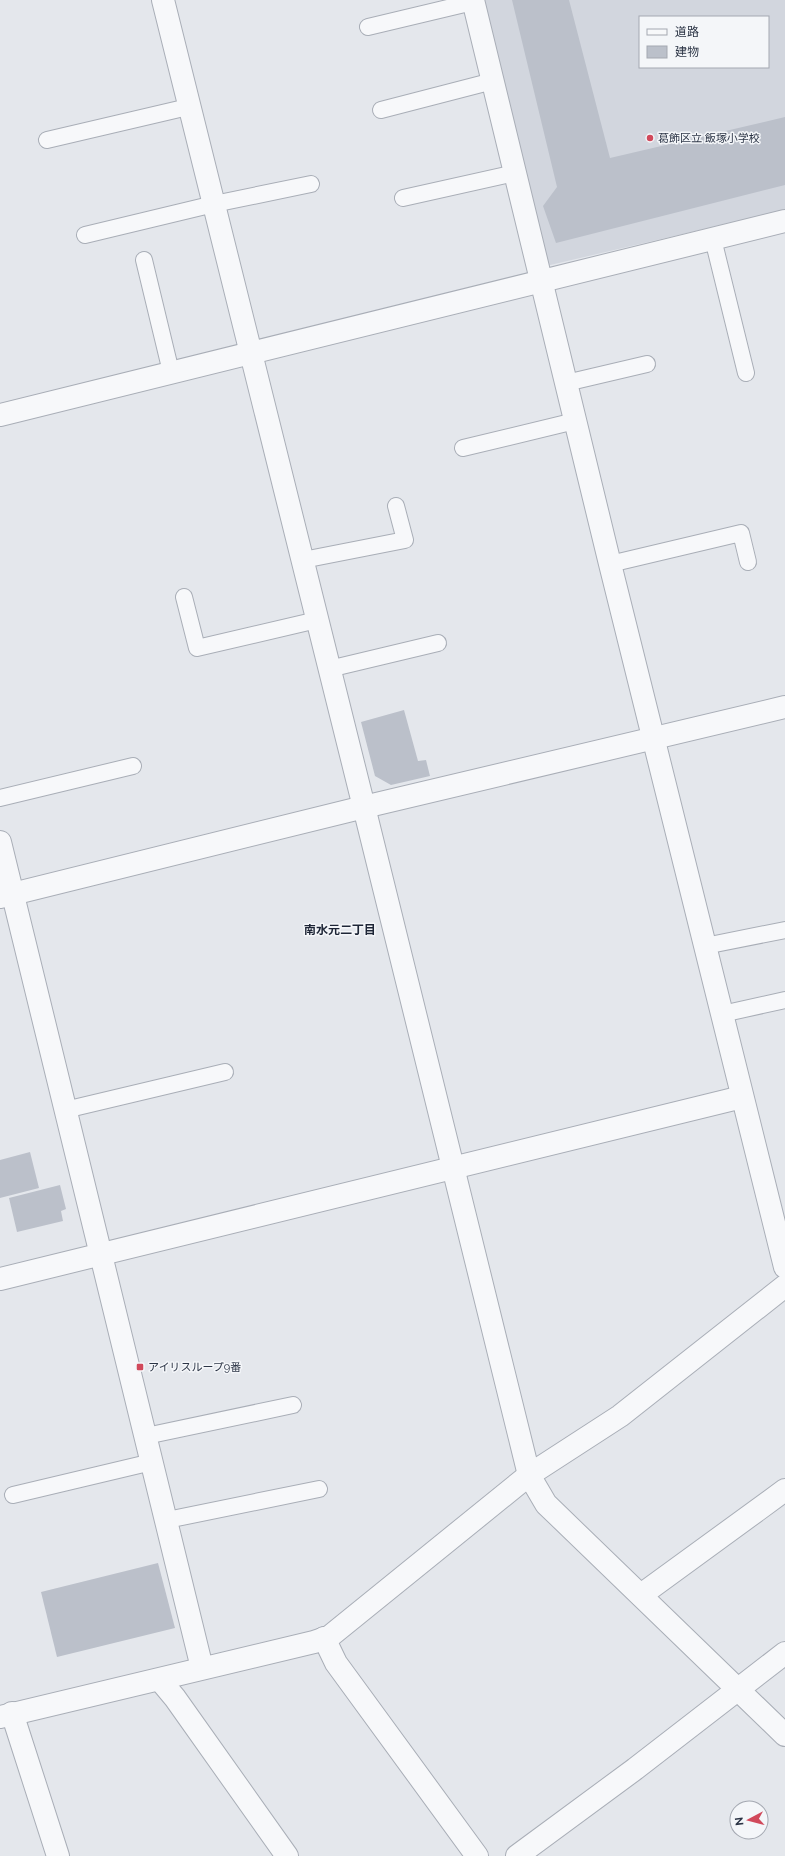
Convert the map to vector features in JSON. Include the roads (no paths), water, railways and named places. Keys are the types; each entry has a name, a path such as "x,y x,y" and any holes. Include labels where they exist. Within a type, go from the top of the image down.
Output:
{"street":[{"path":"163,0 188,107 252,353 529,1475 546,1504 739,1688 785,1735"},
{"path":"58,1856 6,1715 160,1680 202,1668 329,1637 529,1475 620,1416 785,1282 722,1014 574,421 473,1"},
{"path":"0,415 785,221"},
{"path":"6,895 364,807 785,707"},
{"path":"0,842 6,895 65,1110 167,1520 202,1668"},
{"path":"0,1279 742,1097"},
{"path":"641,1596 785,1490"},
{"path":"324,1638 336,1663 477,1856"},
{"path":"517,1856 635,1769 785,1653"},
{"path":"160,1680 175,1698 287,1856"}],"lane":[{"path":"368,27 473,1"},
{"path":"381,110 493,81"},
{"path":"48,140 188,107"},
{"path":"403,198 515,173"},
{"path":"85,235 214,204 310,184"},
{"path":"713,239 746,373"},
{"path":"144,260 172,372"},
{"path":"566,383 648,364"},
{"path":"463,448 574,421"},
{"path":"303,560 405,540 396,506"},
{"path":"610,564 741,533 748,562"},
{"path":"184,597 197,648 317,620"},
{"path":"329,669 438,642"},
{"path":"0,798 133,766"},
{"path":"705,946 785,930"},
{"path":"722,1014 785,1000"},
{"path":"65,1110 225,1072"},
{"path":"146,1436 293,1405"},
{"path":"13,1496 152,1462"},
{"path":"167,1520 319,1489"}],"place":[{"name":"葛飾区立 飯塚小学校","path":"650,138"},
{"name":"アイリスループ9番","path":"140,1367"}],"district":[{"name":"南水元二丁目","path":"340,930"}]}
